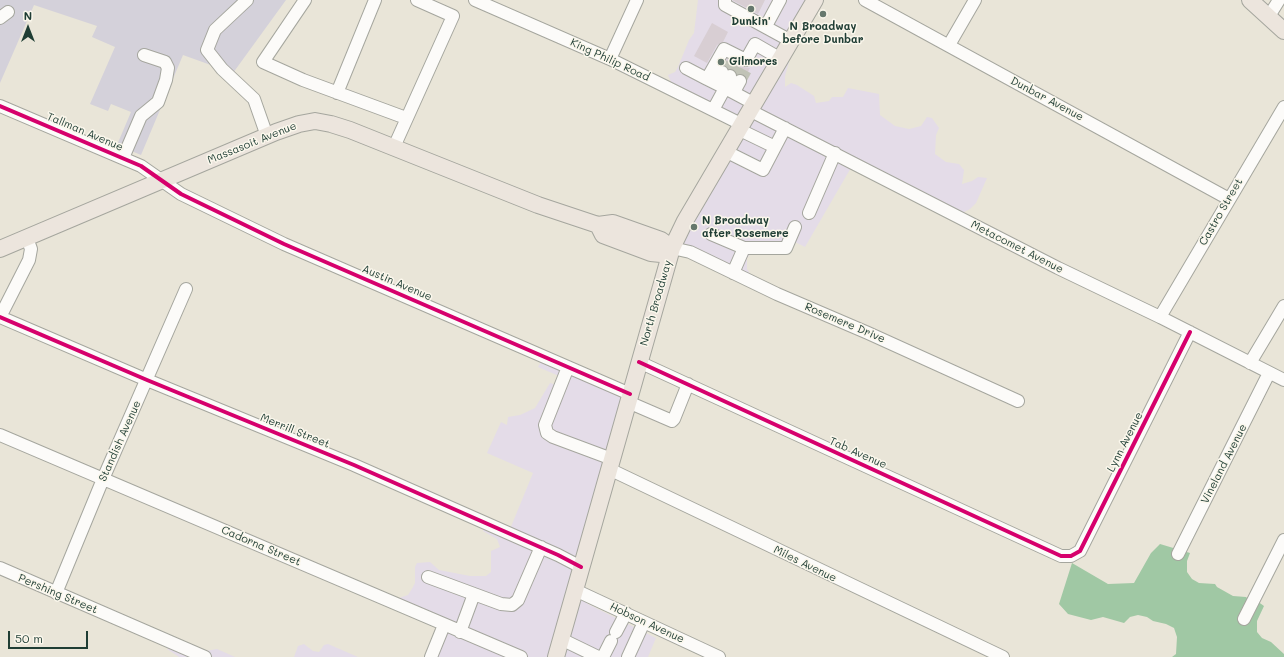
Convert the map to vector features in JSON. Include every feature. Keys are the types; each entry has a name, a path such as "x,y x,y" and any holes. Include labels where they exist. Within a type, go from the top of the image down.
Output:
{"main road":[{"name":"North Broadway","path":"556,657 672,248 685,221 742,127 815,0"},
{"path":"1250,0 1284,31"},
{"name":"Massasoit Avenue","path":"0,250 267,136 299,124 320,122 344,128 538,204 598,225 613,223 662,240 672,248"}],"street":[{"path":"247,0 215,30 207,50 222,69 254,99 267,136"},
{"path":"305,0 263,62 303,80 406,118"},
{"path":"337,93 375,0"},
{"path":"394,147 454,16 417,0"},
{"name":"King Philip Road","path":"475,0 610,59 713,110 775,147"},
{"path":"610,59 637,0"},
{"path":"725,0 725,5 792,40"},
{"path":"766,26 780,0"},
{"name":"Dunbar Avenue","path":"865,0 1229,199"},
{"path":"949,45 975,0"},
{"path":"1269,16 1279,0"},
{"path":"713,110 720,86 724,49 739,59 755,44 781,59"},
{"path":"123,158 141,116 158,102 166,80 168,68 165,62 144,55"},
{"name":"Metacomet Avenue","path":"686,68 720,86 785,128 835,152 1058,268 1160,317 1284,380"},
{"path":"720,86 731,77"},
{"name":"Tallman Avenue","path":"0,106 141,166 160,181"},
{"name":"Castro Street","path":"1160,317 1284,107"},
{"path":"727,152 763,170 785,128"},
{"path":"809,212 835,152"},
{"name":"Austin Avenue","path":"160,181 181,194 279,241 568,367 672,421 688,384"},
{"path":"711,234 744,248 786,248 795,227"},
{"path":"0,317 29,260 30,249 27,238"},
{"name":"Rosemere Drive","path":"672,248 690,252 733,273 1018,401"},
{"path":"733,273 744,248"},
{"name":"Standish Avenue","path":"56,593 103,478 186,289"},
{"path":"1250,363 1284,306"},
{"name":"Merrill Street","path":"0,317 147,380 354,465 541,547 581,567"},
{"name":"Lynn Avenue","path":"1071,556 1080,551 1190,332"},
{"name":"Tab Avenue","path":"640,362 1061,556 1071,556"},
{"name":"Miles Avenue","path":"568,367 545,425 547,433 1003,657"},
{"name":"Vineland Avenue","path":"1178,554 1269,373"},
{"name":"Cadorna Street","path":"0,435 444,625 505,654 521,657"},
{"path":"1244,619 1284,540"},
{"path":"428,577 501,604 512,605 518,600 541,547"},
{"name":"Pershing Street","path":"0,568 205,657"},
{"name":"Hobson Avenue","path":"575,590 719,657"},
{"path":"460,632 474,594"},
{"path":"603,657 626,613"},
{"path":"628,657 644,622"},
{"path":"431,657 444,625"},
{"path":"561,639 598,657"}],"shaded area":[{"path":"0,0 286,0 233,73 183,55 141,155 117,145 131,112 111,104 108,111 90,104 115,47 92,37 97,26 34,5 0,83"},
{"path":"698,0 815,0 781,61 789,62 785,76 785,87 791,83 797,85 814,96 816,103 829,101 832,97 843,97 848,88 879,94 880,115 895,126 909,129 921,126 927,117 932,118 939,128 936,135 935,154 946,162 959,164 964,170 962,184 972,181 978,177 987,178 976,203 970,209 958,215 852,166 805,247 789,239 783,247 752,252 747,258 747,269 751,275 674,250 744,127 672,84 668,75 675,72 689,40 694,33"},
{"path":"542,360 627,396 575,594 588,604 656,638 648,657 434,657 445,632 396,599 408,595 413,587 415,583 415,567 417,563 430,562 439,570 470,576 486,576 491,572 491,551 500,547 497,539 483,531 486,525 508,534 533,473 487,453 501,422 507,425 508,417 520,415 535,408 550,383 561,386 559,376 538,367"},
{"path":"304,644 313,651 319,652 324,645 328,644 358,657 294,657 298,646"},
{"path":"172,645 200,652 217,649 235,657 179,657 167,649"}],"green space":[{"path":"1160,544 1190,553 1187,561 1187,572 1192,579 1199,583 1215,584 1217,587 1233,596 1246,597 1254,605 1257,601 1264,606 1257,621 1257,632 1262,638 1271,642 1284,654 1284,657 1172,657 1176,654 1177,637 1174,628 1166,624 1138,615 1130,617 1124,623 1103,617 1091,620 1068,614 1059,604 1072,563 1108,584 1134,583 1151,553"}],"building":[{"name":"Dunkin'","path":"732,0 765,0 758,14"},
{"path":"712,23 728,32 723,42 717,45 707,63 694,56"},
{"path":"727,59 743,67 750,68 746,76 737,74 733,69 729,69 724,65"}],"tunnel":[{"path":"722,72 730,57"},
{"path":"730,76 738,61"},
{"path":"740,81 748,66"}],"cycle path":[{"path":"0,106 141,166 181,194 284,244 630,394"},
{"path":"0,317 147,380 354,465 558,555 581,567"},
{"path":"639,362 1061,556 1071,556 1080,551 1190,332"}],"place":[{"name":"Dunkin'","path":"751,9"},
{"name":"N Broadway before Dunbar","path":"823,14"},
{"name":"Gilmores","path":"721,62"},
{"name":"N Broadway after Rosemere","path":"694,227"}]}
